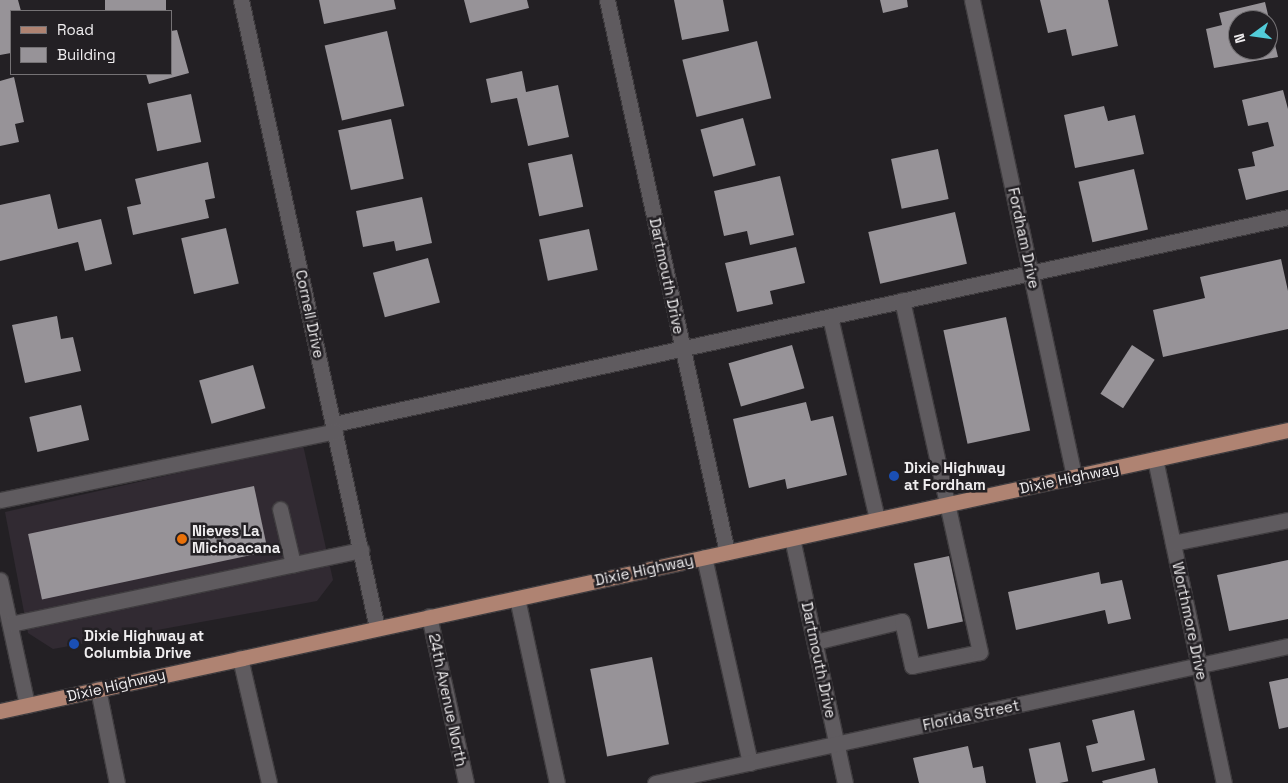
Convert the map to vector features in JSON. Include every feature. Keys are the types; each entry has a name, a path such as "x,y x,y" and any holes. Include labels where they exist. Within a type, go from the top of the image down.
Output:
{"main road":[{"name":"Dixie Highway","path":"0,711 1288,430"}],"street":[{"name":"Cornell Drive","path":"241,0 377,628"},
{"name":"Dartmouth Drive","path":"607,0 727,552"},
{"name":"Fordham Drive","path":"972,0 1074,477"},
{"path":"0,500 335,428 683,348 1288,217"},
{"path":"815,642 902,621 912,666 980,652 902,301"},
{"path":"830,317 877,519"},
{"name":"Worthmore Drive","path":"1155,459 1224,783"},
{"path":"280,510 293,564"},
{"path":"1173,543 1288,520"},
{"name":"Dartmouth Drive","path":"792,538 845,783"},
{"path":"10,624 361,550"},
{"path":"704,557 750,762"},
{"path":"0,580 27,705"},
{"path":"517,598 557,783"},
{"name":"24th Avenue North","path":"429,616 466,783"},
{"name":"Florida Street","path":"655,783 1288,646"},
{"path":"240,658 269,783"},
{"path":"98,690 117,783"}],"shaded area":[{"path":"303,445 333,580 317,601 53,649 28,633 5,512"}],"building":[{"path":"0,0 18,0 21,10 10,10 10,53 0,55"},
{"path":"105,0 166,0 166,10 105,10"},
{"path":"319,0 394,0 396,9 324,24"},
{"path":"464,0 527,0 529,8 470,23"},
{"path":"674,0 723,0 729,31 682,40"},
{"path":"880,0 907,0 908,7 883,13"},
{"path":"1040,0 1108,0 1118,46 1072,56 1066,29 1048,33"},
{"path":"1265,2 1267,10 1232,10"},
{"path":"1228,11 1228,60 1261,60 1214,68 1206,29 1222,25 1219,13"},
{"path":"177,30 189,73 149,84 146,75 172,75 172,31"},
{"path":"387,31 404,106 342,120 325,45"},
{"path":"757,41 771,98 697,117 682,60"},
{"path":"522,71 526,92 558,85 569,137 528,146 517,98 491,103 486,79"},
{"path":"14,77 24,122 15,124 19,142 0,146 0,81"},
{"path":"1283,90 1288,109 1288,190 1246,200 1238,169 1255,166 1252,152 1274,146 1268,122 1248,126 1242,100"},
{"path":"191,94 201,142 157,151 147,103"},
{"path":"1104,106 1108,121 1135,115 1144,154 1075,168 1064,115"},
{"path":"743,118 756,165 713,177 700,129"},
{"path":"391,119 404,179 351,190 338,130"},
{"path":"938,149 949,199 902,209 891,159"},
{"path":"572,154 583,207 539,216 528,163"},
{"path":"208,162 215,198 205,200 209,218 133,235 127,207 141,204 135,179"},
{"path":"1134,169 1148,229 1092,242 1078,182"},
{"path":"780,176 794,235 750,245 747,231 724,236 714,191"},
{"path":"50,194 58,229 101,219 112,264 85,271 78,242 0,261 0,205"},
{"path":"422,197 432,243 396,251 394,241 363,247 356,211"},
{"path":"955,212 967,264 880,284 868,232"},
{"path":"226,228 239,284 194,294 181,238"},
{"path":"589,229 598,270 548,281 539,240"},
{"path":"796,247 805,283 770,291 773,304 737,312 725,263"},
{"path":"428,258 440,302 385,317 373,273"},
{"path":"1281,259 1288,291 1288,329 1163,357 1153,310 1205,298 1200,277"},
{"path":"57,316 61,339 73,337 81,371 25,383 12,325"},
{"path":"1006,317 1030,430 968,444 943,330"},
{"path":"792,345 804,388 741,406 729,363"},
{"path":"1132,345 1155,360 1123,408 1100,394"},
{"path":"253,365 265,408 212,424 199,380"},
{"path":"806,402 811,421 833,416 847,475 787,489 785,479 749,488 733,419"},
{"path":"81,405 89,440 37,452 29,417"},
{"path":"254,486 268,552 42,600 28,534"},
{"path":"949,556 963,622 928,629 914,563"},
{"path":"1288,560 1288,619 1229,631 1217,575"},
{"path":"1099,572 1101,584 1122,580 1131,619 1108,624 1105,610 1016,630 1008,592"},
{"path":"652,657 669,744 607,756 590,669"},
{"path":"1288,678 1288,727 1279,729 1269,682"},
{"path":"1134,710 1145,760 1092,772 1086,746 1098,743 1092,720"},
{"path":"1060,742 1068,781 1036,783 1029,749"},
{"path":"968,746 973,768 983,766 986,783 919,783 913,758"},
{"path":"1155,768 1158,783 1103,783 1102,781"}],"place":[{"name":"Dixie Highway at Fordham","path":"894,476"},
{"name":"Nieves La Michoacana","path":"182,539"},
{"name":"Dixie Highway at Columbia Drive","path":"74,644"}]}
